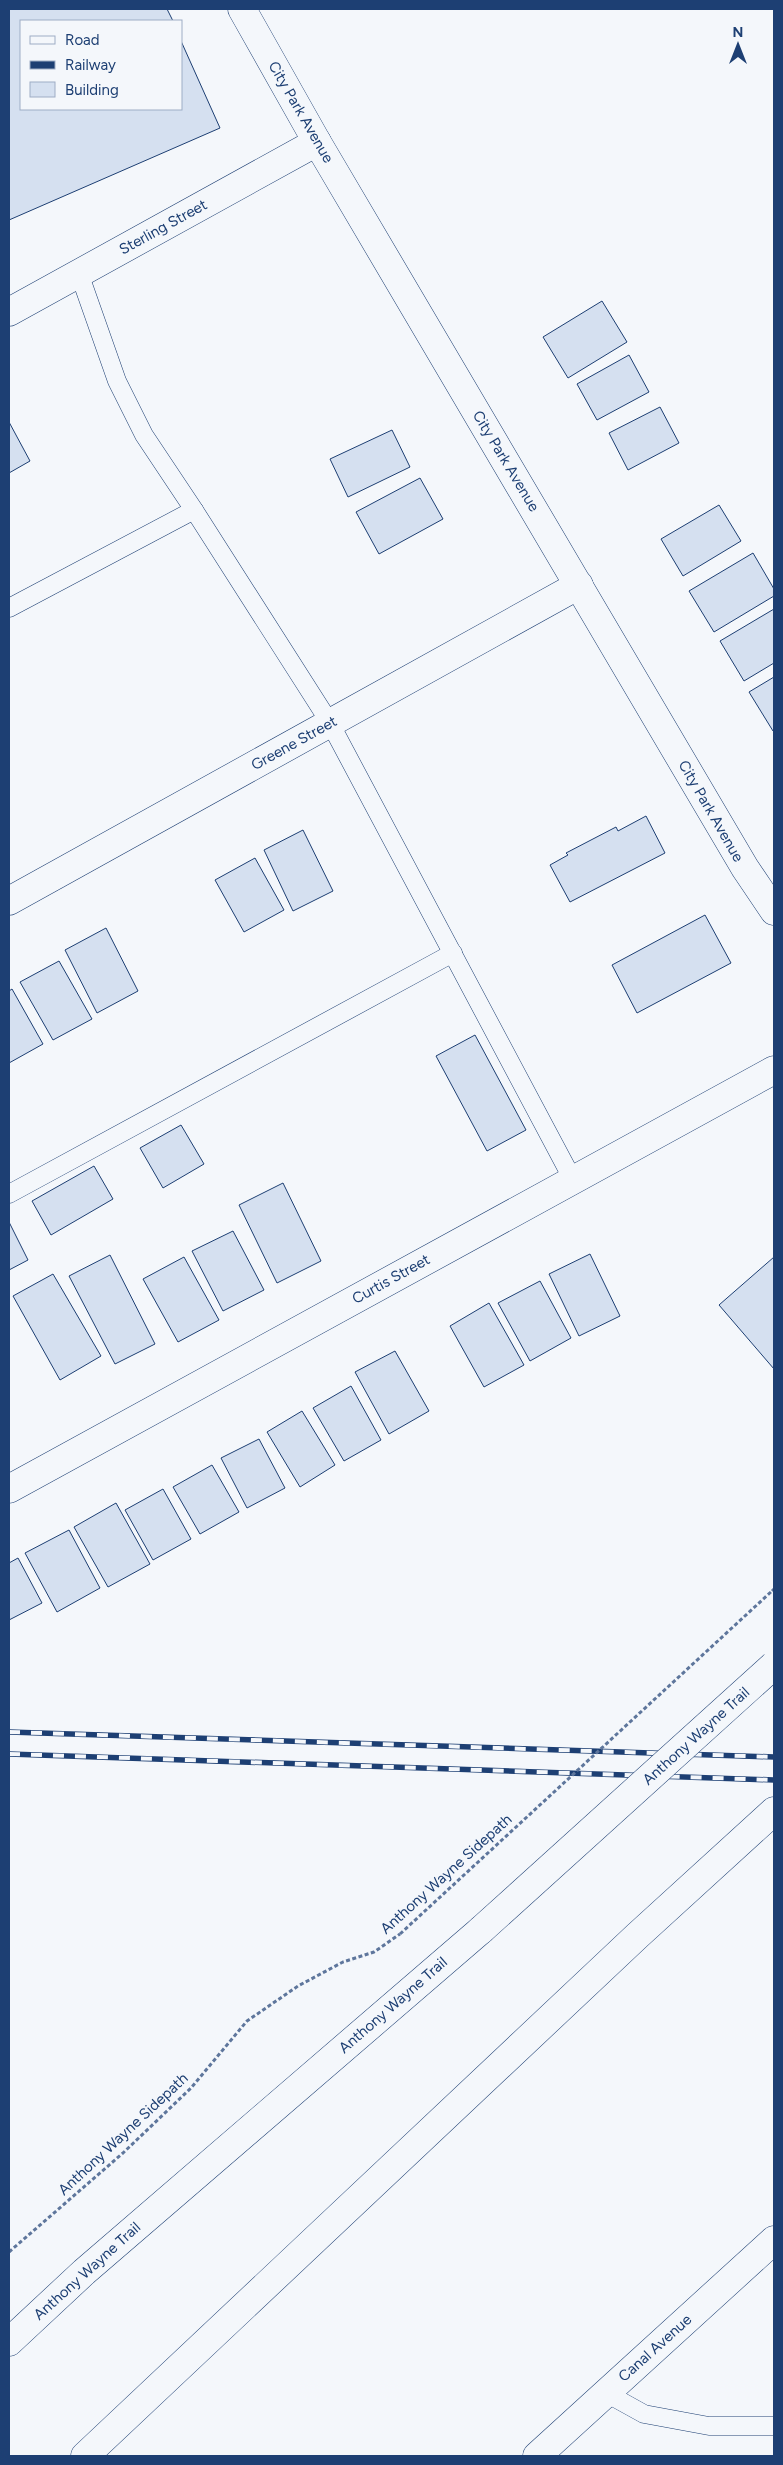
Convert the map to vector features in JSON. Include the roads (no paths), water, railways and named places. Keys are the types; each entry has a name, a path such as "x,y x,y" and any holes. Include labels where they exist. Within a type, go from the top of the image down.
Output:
{"main road":[{"name":"City Park Avenue","path":"242,9 317,142 745,868 774,911"},
{"name":"Sterling Street","path":"9,312 317,142"},
{"name":"Greene Street","path":"9,901 579,585"},
{"name":"Curtis Street","path":"9,1489 774,1070"},
{"name":"Anthony Wayne Trail","path":"9,2342 84,2272 481,1930 774,1665"},
{"path":"85,2456 637,1936 774,1811"},
{"name":"Canal Avenue","path":"537,2456 774,2240"}],"lane":[{"path":"79,273 117,382 144,435 330,723 573,1180"},
{"path":"9,608 194,510"},
{"path":"9,1194 453,953"},
{"path":"606,2393 644,2414 709,2426 774,2426"}],"railway":[{"path":"9,1732 774,1757"},
{"path":"9,1754 774,1780"}]}
